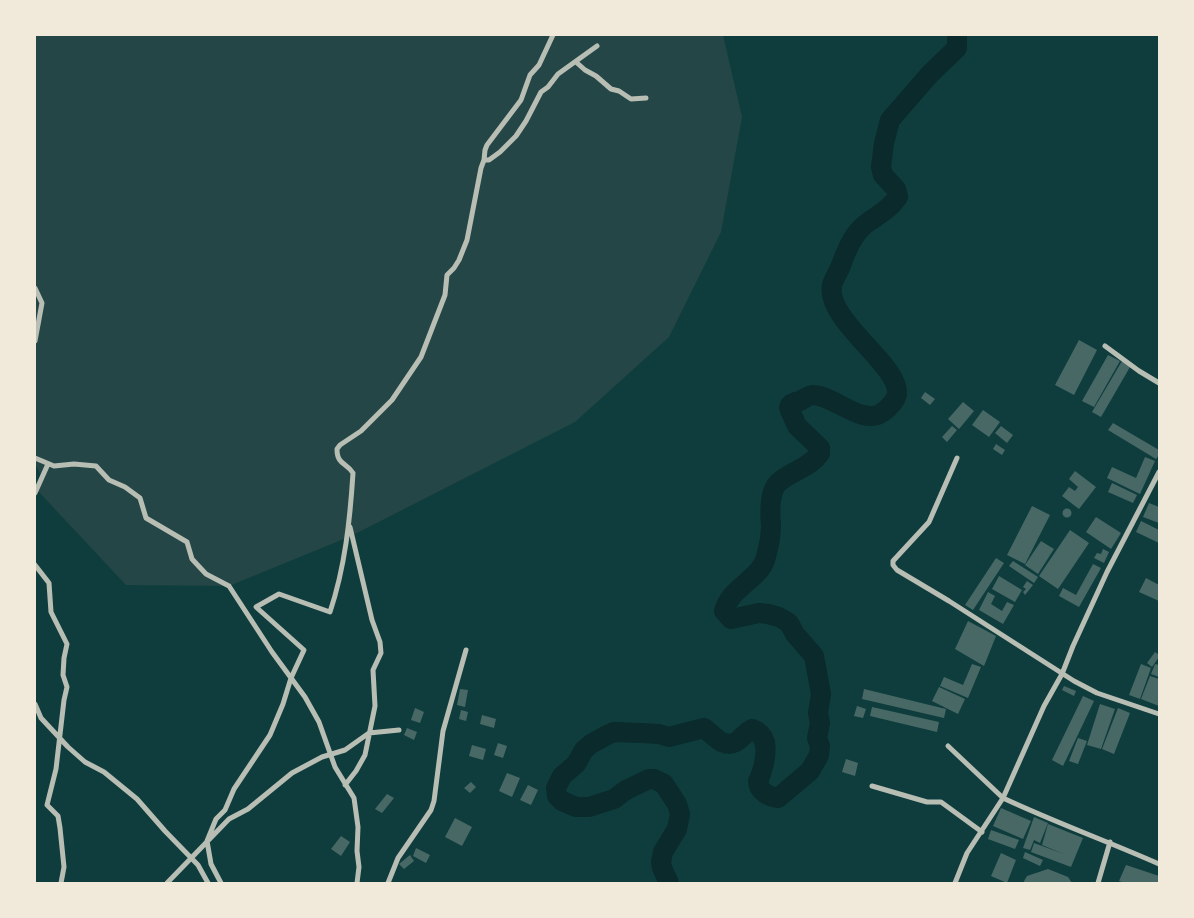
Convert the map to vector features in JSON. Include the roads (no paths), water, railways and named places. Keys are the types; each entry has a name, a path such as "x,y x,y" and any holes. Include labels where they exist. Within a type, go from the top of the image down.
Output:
{"street":[{"path":"220,883 211,864 207,841 216,818 225,810 234,789 270,735 291,678 304,650 256,607 279,594 330,612 336,592 349,520 353,473 349,467 341,463 336,449 361,431 392,400 421,357 445,295 447,275 459,260 467,240 480,168 487,145 521,100 530,76 539,64 553,35"},
{"path":"484,160 489,160 506,147 524,125 541,92 548,87 561,71 597,46"},
{"path":"576,62 611,89 620,91 631,99 646,98"},
{"path":"35,288 42,304 35,341"},
{"path":"1105,346 1139,372 1159,383"},
{"path":"35,458 54,466 74,464 96,466 109,480 125,487 140,498 146,518 161,525 187,542 192,559 206,574 229,586 272,652 305,697 319,722 336,767 354,798 358,827 357,851 359,867 357,883"},
{"path":"957,458 929,522 893,561 893,566 1062,674 1097,693 1159,714"},
{"path":"35,493 48,464"},
{"path":"954,883 967,852 1003,798 1044,706 1062,674 1107,572 1159,472"},
{"path":"345,785 356,772 365,754 375,706 373,670 381,653 380,642 372,620 368,597 351,536 349,520"},
{"path":"35,565 49,583 51,612 67,644 63,675 67,686 60,740 47,805 58,816 64,866 61,883"},
{"path":"388,883 398,858 431,810 434,802 443,731 466,650"},
{"path":"35,704 40,718 60,740 85,762 104,772 138,798 165,832 198,864 208,883"},
{"path":"167,883 229,819 248,808 292,773 322,757 346,750 369,733 399,730"},
{"path":"948,746 1003,798 1159,864"},
{"path":"872,786 927,802 941,802 982,832"},
{"path":"1098,883 1110,842"}],"waterway":[{"path":"669,883 661,862 663,852 677,829 680,814 677,804 664,784 654,779 649,779 626,790 614,799 589,807 576,807 562,801 557,796 556,788 562,776 576,764 584,750 591,744 614,732 659,734 669,737 704,728 719,740 731,744 752,729 762,737 766,748 761,775 758,781 760,788 765,793 778,798 810,771 819,755 820,746 817,738 820,723 818,713 821,694 814,656 795,634 789,623 779,617 759,613 731,619 724,611 732,596 757,573 765,560 771,525 771,501 775,487 784,478 809,464 820,453 820,448 797,426 789,408 790,405 814,395 831,400 849,410 867,416 875,416 887,409 897,394 895,382 887,370 840,313 833,299 832,285 857,232 888,208 898,197 896,189 883,175 881,167 884,143 890,120 930,74 957,48 957,35"}]}
